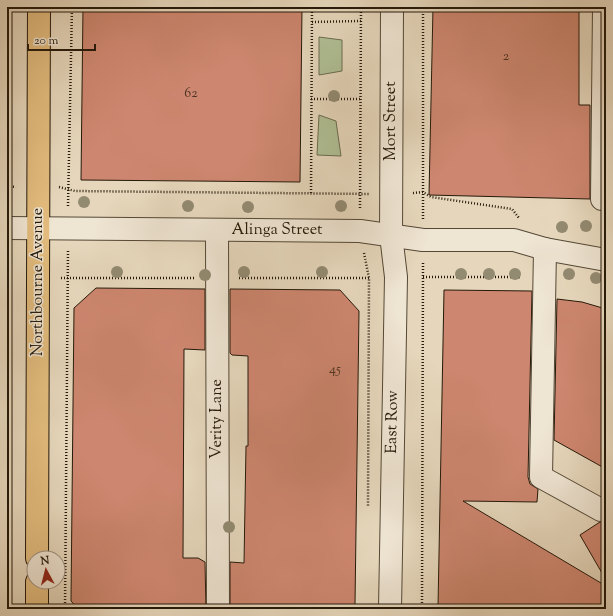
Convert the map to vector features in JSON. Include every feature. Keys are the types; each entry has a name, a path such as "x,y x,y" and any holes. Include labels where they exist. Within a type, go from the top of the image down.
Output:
{"highway":[{"name":"Northbourne Avenue","path":"37,550 39,7"},
{"path":"37,590 37,609"}],"street":[{"name":"Mort Street","path":"391,235 392,7"},
{"path":"602,199 604,7"},
{"name":"Alinga Street","path":"7,228 360,231 423,240 514,240 545,249 606,260"},
{"name":"Verity Lane","path":"217,230 218,609"},
{"name":"East Row","path":"390,609 396,277 391,235"},
{"path":"545,249 541,477 602,510"}],"path":[{"path":"68,202 72,7"},
{"path":"311,194 312,7"},
{"path":"361,7 359,194 360,231 368,278 368,514"},
{"path":"422,609 423,7"},
{"path":"312,22 361,21"},
{"path":"312,99 360,99"},
{"path":"7,186 20,187"},
{"path":"60,187 75,191 311,194 423,192 431,197 512,209 521,221"},
{"path":"65,609 68,262"},
{"path":"396,277 522,277"},
{"path":"58,278 67,278"}],"green space":[{"path":"319,37 342,40 342,71 319,75"},
{"path":"319,115 336,121 341,156 317,155"}],"building":[{"path":"83,7 302,7 300,182 81,180"},
{"path":"433,7 579,7 579,105 590,105 590,199 429,195"},
{"path":"96,288 205,289 205,350 184,349 183,558 198,558 205,562 206,609 78,609 71,601 74,308"},
{"path":"230,289 340,290 359,311 355,604 351,609 230,609 230,562 244,563 246,446 248,446 248,356 232,355 230,353"},
{"path":"444,290 532,291 528,477 530,484 538,489 537,502 463,501 606,586 606,609 467,609 438,607"},
{"path":"557,299 582,302 606,309 606,469 554,440"},
{"path":"606,521 606,580 580,535 600,522"}]}
